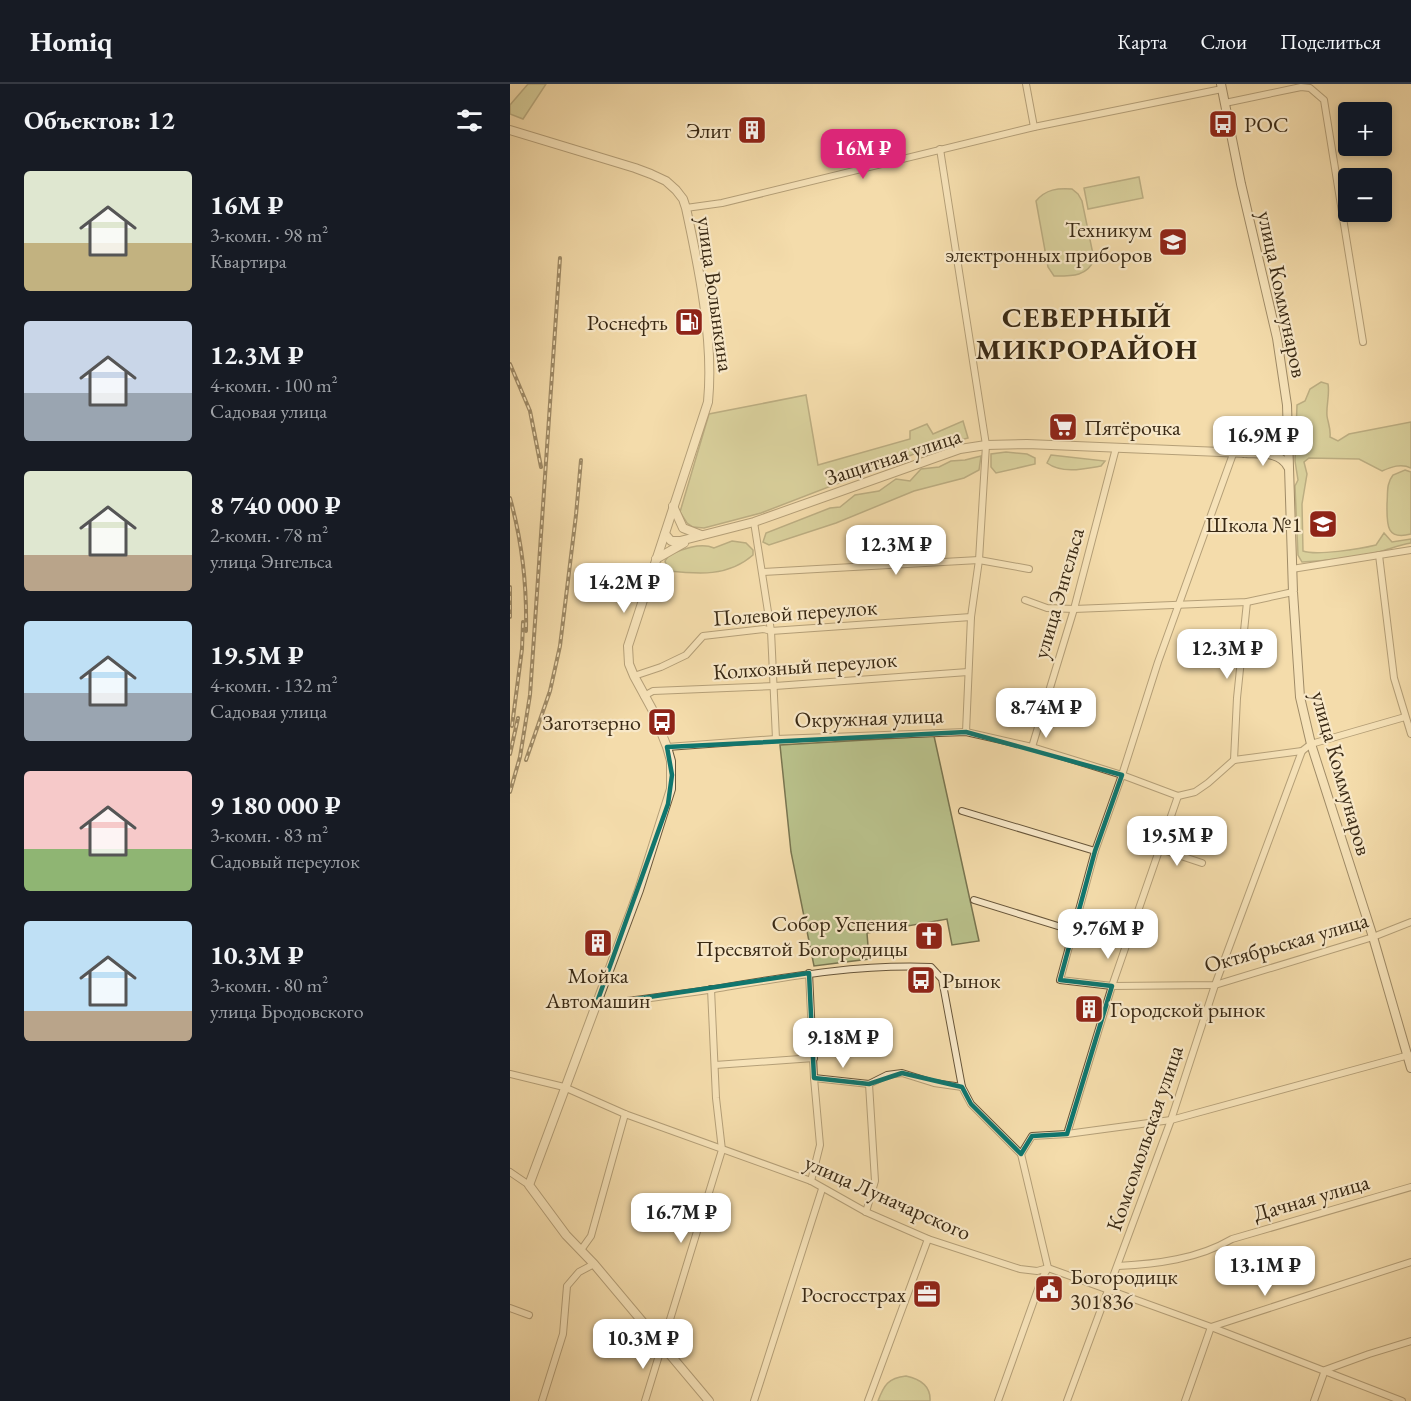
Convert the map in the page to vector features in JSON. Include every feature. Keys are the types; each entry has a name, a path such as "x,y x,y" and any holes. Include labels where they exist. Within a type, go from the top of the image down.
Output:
{"main road":[{"name":"улица Коммунаров","path":"1222,86 1241,184 1277,338 1287,405 1293,592 1300,697 1311,744 1409,1055 1411,1068"},
{"path":"1245,453 1288,422"},
{"path":"1262,441 1277,438 1288,446 1275,455"},
{"path":"1245,453 1275,455 1283,459 1289,471"}],"street":[{"path":"1026,84 1034,127"},
{"path":"686,208 722,202 1034,127 1222,86"},
{"path":"1225,103 1301,87 1310,88 1324,100 1364,342"},
{"name":"улица Волынкина","path":"510,130 635,168 666,181 676,190 686,208 704,309 710,384 701,429 628,646 629,664 667,747 672,775 668,804 639,890 529,1185"},
{"path":"940,149 986,446 979,560 971,617 966,732"},
{"name":"Защитная улица","path":"702,535 754,522 960,449 1027,444 1245,453"},
{"name":"улица Энгельса","path":"1032,747 1074,609 1116,448"},
{"path":"974,900 1074,931 1095,851 1158,662 1233,453"},
{"path":"674,506 683,528"},
{"path":"754,522 771,631 776,739"},
{"path":"683,528 702,535 680,542 671,541 666,531 683,528"},
{"path":"656,559 665,552 702,535"},
{"path":"1292,569 1411,550"},
{"path":"1379,555 1394,678 1411,734"},
{"path":"763,572 979,560 1029,569"},
{"path":"1025,600 1047,608 1074,609 1247,602 1293,592"},
{"path":"1234,760 1237,698 1247,602"},
{"name":"Полевой переулок","path":"634,676 661,668 686,655 703,636 764,629 771,631 971,617"},
{"name":"Колхозный переулок","path":"644,696 653,691 775,686 968,672"},
{"path":"1067,1134 1112,986 1178,796 1196,792 1234,760 1302,751 1311,744 1405,717"},
{"name":"Окружная улица","path":"667,747 776,739 966,732 1032,747 1122,775 1178,796"},
{"name":"Комсомольская улица","path":"1067,1401 1171,1120 1215,985 1302,751"},
{"path":"962,811 1095,851"},
{"path":"1160,849 1202,863"},
{"name":"Октябрьская улица","path":"1074,931 1060,980 1112,986 1215,985 1372,937 1411,922"},
{"path":"596,1005 809,973 896,965 932,967 942,979 962,1087 971,1104 1021,1154 1048,1268 1042,1278 998,1401"},
{"path":"809,973 820,1145 811,1181"},
{"path":"645,1401 722,1150 716,1098 711,989"},
{"path":"1021,1154 1032,1136 1067,1134 1171,1120 1409,1055"},
{"path":"716,1065 814,1058"},
{"path":"814,1078 869,1084 887,1075 902,1073 934,1083 962,1087"},
{"name":"улица Луначарского","path":"510,1074 564,1087 625,1114 811,1181 866,1212 928,1239 1020,1269 1037,1271 1048,1268 1211,1327 1402,1401"},
{"path":"866,1212 875,1181 869,1084"},
{"path":"581,1250 591,1236 625,1114"},
{"path":"510,1172 529,1185 566,1235 594,1264 709,1401"},
{"name":"Дачная улица","path":"1118,1266 1150,1264 1213,1250 1232,1239 1411,1186"},
{"path":"754,1401 822,1189"},
{"path":"868,1401 928,1239"},
{"path":"1185,1401 1211,1327 1411,1262"},
{"path":"542,1401 563,1334 567,1286 579,1272 594,1264"},
{"path":"510,1308 529,1315"},
{"path":"1314,1401 1325,1370 1411,1341"}],"highlighted area":[{"path":"966,732 1122,775 1095,851 1060,980 1112,986 1067,1134 1032,1136 1021,1154 971,1104 962,1087 902,1073 869,1084 814,1078 809,973 596,1005 668,804 672,775 667,747"}],"green space":[{"path":"528,84 546,84 523,119 510,114 510,105"},
{"path":"1139,177 1143,198 1088,209 1084,188"},
{"path":"1072,189 1082,201 1094,259 1083,272 1054,276 1048,267 1036,201 1052,190"},
{"path":"1321,382 1328,384 1327,416 1330,437 1338,441 1349,434 1411,422 1411,468 1400,466 1382,471 1359,459 1309,458 1304,462 1307,474 1302,504 1303,551 1328,552 1369,547 1376,545 1384,533 1392,542 1411,539 1411,543 1379,552 1331,560 1302,562 1298,555 1295,486 1298,480 1295,461 1297,405 1305,401 1310,389"},
{"path":"806,395 818,465 910,439 910,431 927,424 933,434 963,421 968,438 927,449 761,513 704,528 693,527 687,523 680,512 709,414"},
{"path":"1006,452 1027,454 1035,458 1035,464 996,473 991,467 991,454"},
{"path":"1051,455 1105,461 1101,466 1066,470 1047,463"},
{"path":"981,456 979,470 964,478 914,491 836,523 769,545 763,542 766,533 830,508 840,507 855,495 879,491 896,479 910,481 921,469 939,467 951,461"},
{"path":"1405,470 1411,472 1411,534 1403,536 1392,533 1389,529 1387,504 1391,478"},
{"path":"732,541 746,543 753,550 753,555 723,571 690,573 668,571 665,561 669,555 697,546 714,548"},
{"path":"934,736 979,941 952,945 947,919 867,933 869,959 814,966 791,852 780,745"},
{"path":"906,1376 916,1379 927,1387 930,1401 878,1401 888,1383 895,1378"}],"railway":[{"path":"510,792 520,757 530,695 560,258"},
{"path":"510,364 530,411 541,467"},
{"path":"526,760 550,691 560,646 581,460"},
{"path":"510,498 523,564 526,631"},
{"path":"510,587 510,617"},
{"path":"512,726 522,649 523,622"},
{"path":"510,754 518,718"}],"place":[{"name":"РОС","path":"1223,124"},
{"name":"Элит","path":"752,130"},
{"name":"Техникум электронных приборов","path":"1173,242"},
{"name":"Роснефть","path":"689,322"},
{"name":"Пятёрочка","path":"1063,427"},
{"name":"Школа №1","path":"1323,524"},
{"name":"Заготзерно","path":"662,722"},
{"name":"Собор Успения Пресвятой Богородицы","path":"929,936"},
{"name":"Мойка Автомашин","path":"598,943"},
{"name":"Рынок","path":"921,980"},
{"name":"Городской рынок","path":"1089,1009"},
{"name":"Богородицк 301836","path":"1049,1289"},
{"name":"Росгосстрах","path":"927,1294"}],"district":[{"name":"СЕВЕРНЫЙ МИКРОРАЙОН","path":"1087,333"}]}
